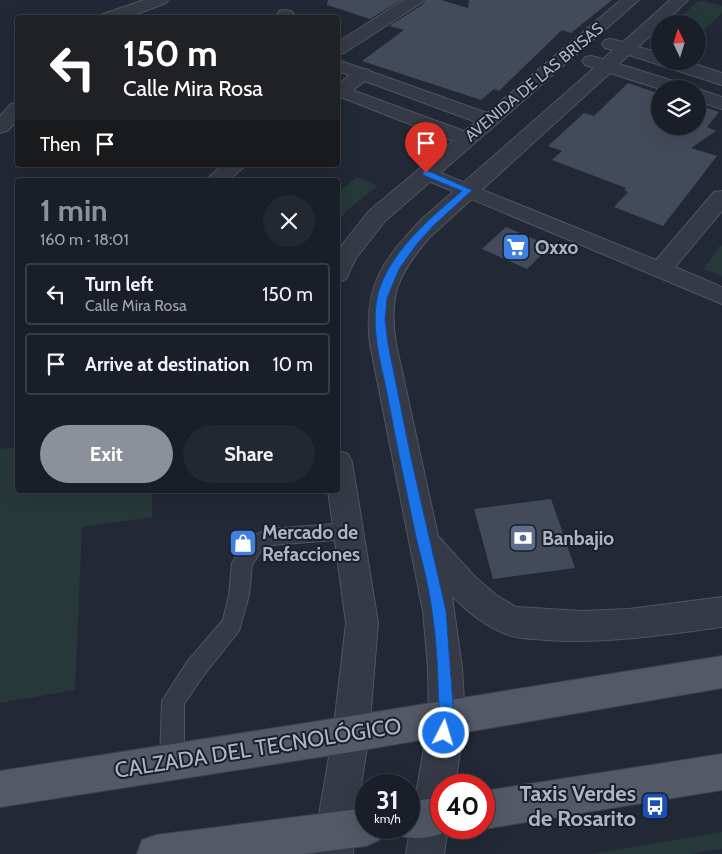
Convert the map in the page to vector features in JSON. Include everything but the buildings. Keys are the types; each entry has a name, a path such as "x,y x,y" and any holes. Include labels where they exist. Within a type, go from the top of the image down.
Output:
{"main road":[{"name":"CALZADA DEL TECNOLÓGICO","path":"0,789 352,734 722,672"},
{"path":"495,808 722,772"},
{"path":"156,854 345,838"}],"street":[{"path":"118,15 160,0"},
{"path":"340,48 415,0"},
{"name":"AVENIDA DE LAS BRISAS","path":"340,269 345,256 377,216 631,0"},
{"name":"AVENIDA DE LAS BRISAS","path":"425,854 427,818 447,718 445,668 439,611 383,344 380,320 382,298 394,268 412,243 430,224 680,0"},
{"path":"340,34 354,38"},
{"path":"588,37 651,56"},
{"path":"568,53 651,80"},
{"path":"340,66 490,120"},
{"path":"694,70 722,79"},
{"path":"340,90 363,74"},
{"path":"340,92 466,139"},
{"path":"706,98 722,103"},
{"path":"0,127 15,111"},
{"path":"219,178 233,167"},
{"path":"426,173 722,296"},
{"path":"660,270 722,197"},
{"path":"340,476 362,623 345,838"},
{"path":"424,539 452,575 471,594 510,620 560,626 651,621 722,612"}],"lane":[{"path":"172,762 173,700 195,668 232,624 240,595 242,562 254,545 268,537 348,531"}],"shaded area":[{"path":"704,1 722,6 722,13 706,28 706,15 683,15 697,2"},
{"path":"357,177 378,186 346,211 340,219 340,191"},
{"path":"720,245 722,246 722,276 704,269"},
{"path":"15,447 15,493 152,493 152,517 82,527 75,690 0,703 0,449"},
{"path":"722,832 722,849 690,854 591,854"}],"place":[{"name":"Oxxo","path":"516,247"},
{"name":"Banbajio","path":"523,538"},
{"name":"Mercado de Refacciones","path":"243,543"},
{"name":"Taxis Verdes de Rosarito","path":"655,806"}],"route":[{"path":"426,173 468,190 430,224 412,243 394,268 382,298 380,320 405,458 439,611 446,684 447,718 444,733"}]}
